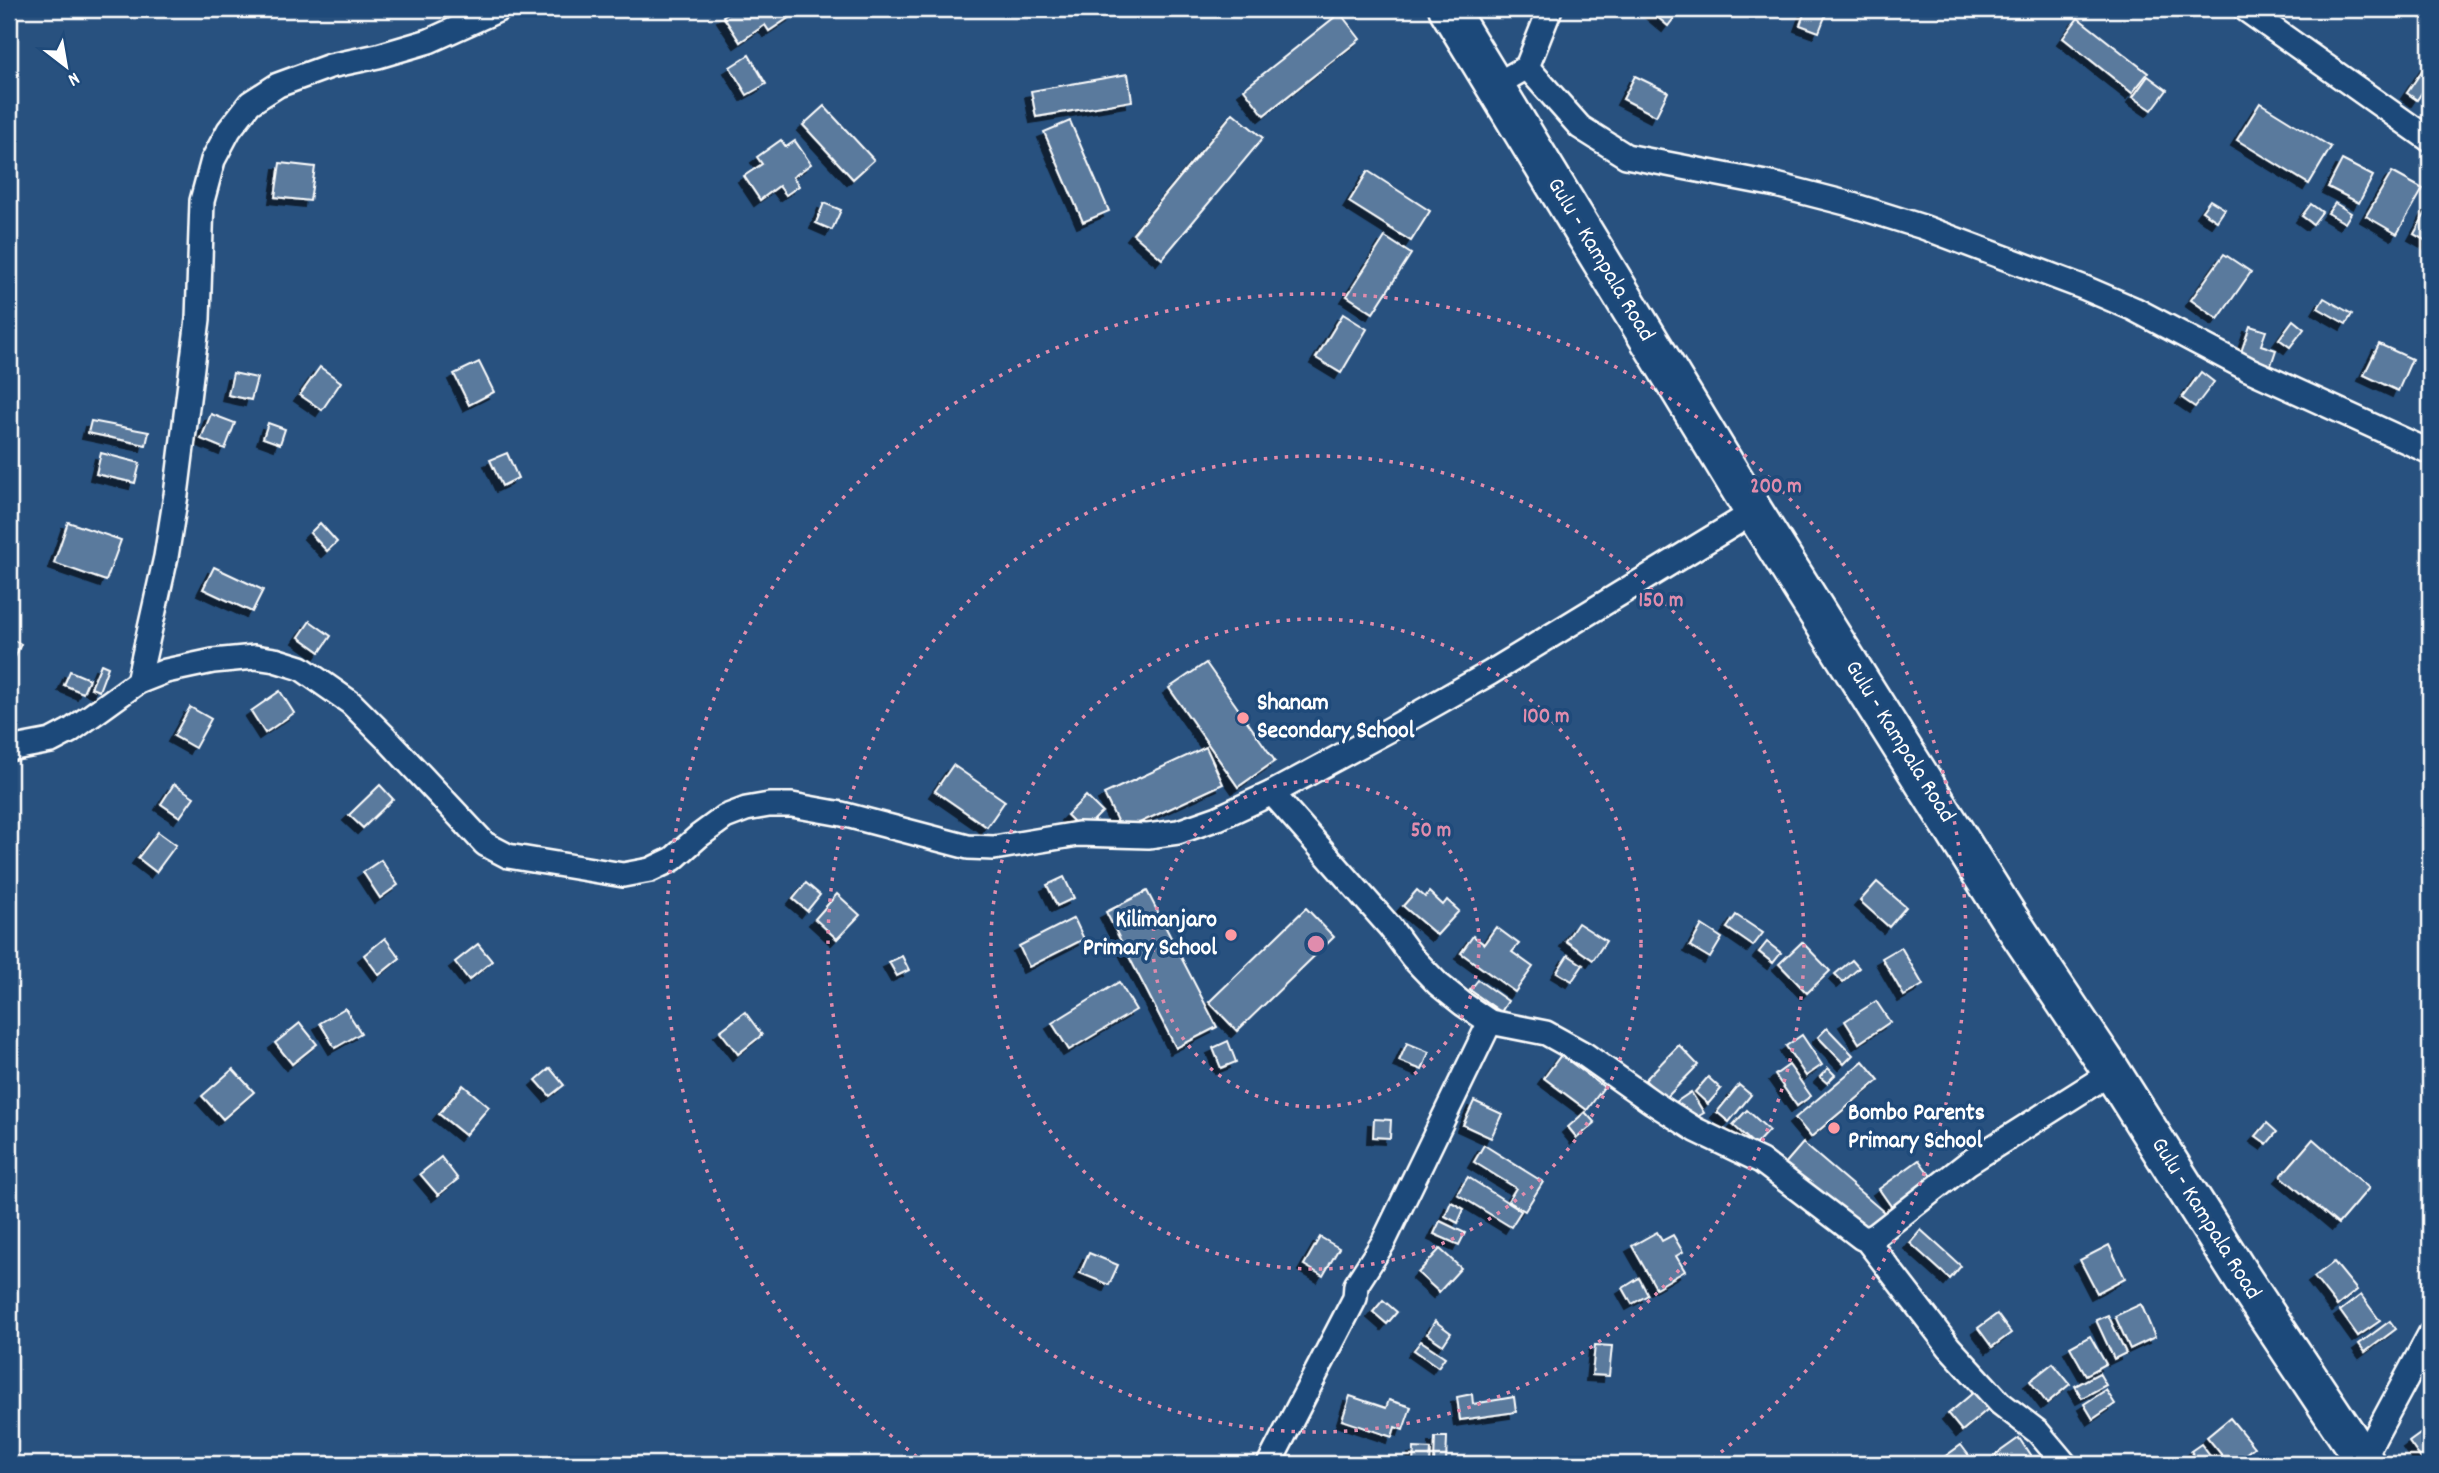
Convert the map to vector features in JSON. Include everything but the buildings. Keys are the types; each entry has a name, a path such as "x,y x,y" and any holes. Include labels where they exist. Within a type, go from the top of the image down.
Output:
{"main road":[{"name":"Gulu - Kampala Road","path":"1448,9 1754,512 2009,918 2112,1072 2242,1278 2365,1462"}],"street":[{"path":"138,681 151,612 166,557 176,495 198,318 202,201 213,160 229,130 250,103 278,86 330,66 429,41 499,9"},
{"path":"1494,86 1527,67 1550,9"},
{"path":"2245,9 2430,140"},
{"path":"1527,67 1580,127 1626,156 1776,185 1923,227 2073,283 2134,309 2248,369 2430,452"},
{"path":"9,749 51,741 70,731 138,681 166,671 213,661 255,657 301,668 351,703 485,844 508,856 623,875 650,870 673,859 725,817 746,809 769,805 804,807 895,827 968,847 994,848 1078,834 1149,836 1178,832 1218,818 1272,793 1489,673 1754,512"},
{"path":"1272,793 1438,984 1490,1022 1546,1033 1584,1054 1696,1130 1761,1161 1857,1235 1866,1239 1949,1347 2000,1403 2038,1432 2065,1464"},
{"path":"1269,1464 1354,1298 1356,1285 1383,1243 1490,1022"},
{"path":"1866,1239 1876,1235 1931,1190 1992,1147 2112,1072"},
{"path":"2365,1462 2430,1334"}],"place":[{"name":"Shanam Secondary School","path":"1243,718"},
{"name":"Kilimanjaro Primary School","path":"1231,935"},
{"name":"Bombo Parents Primary School","path":"1834,1128"}]}
